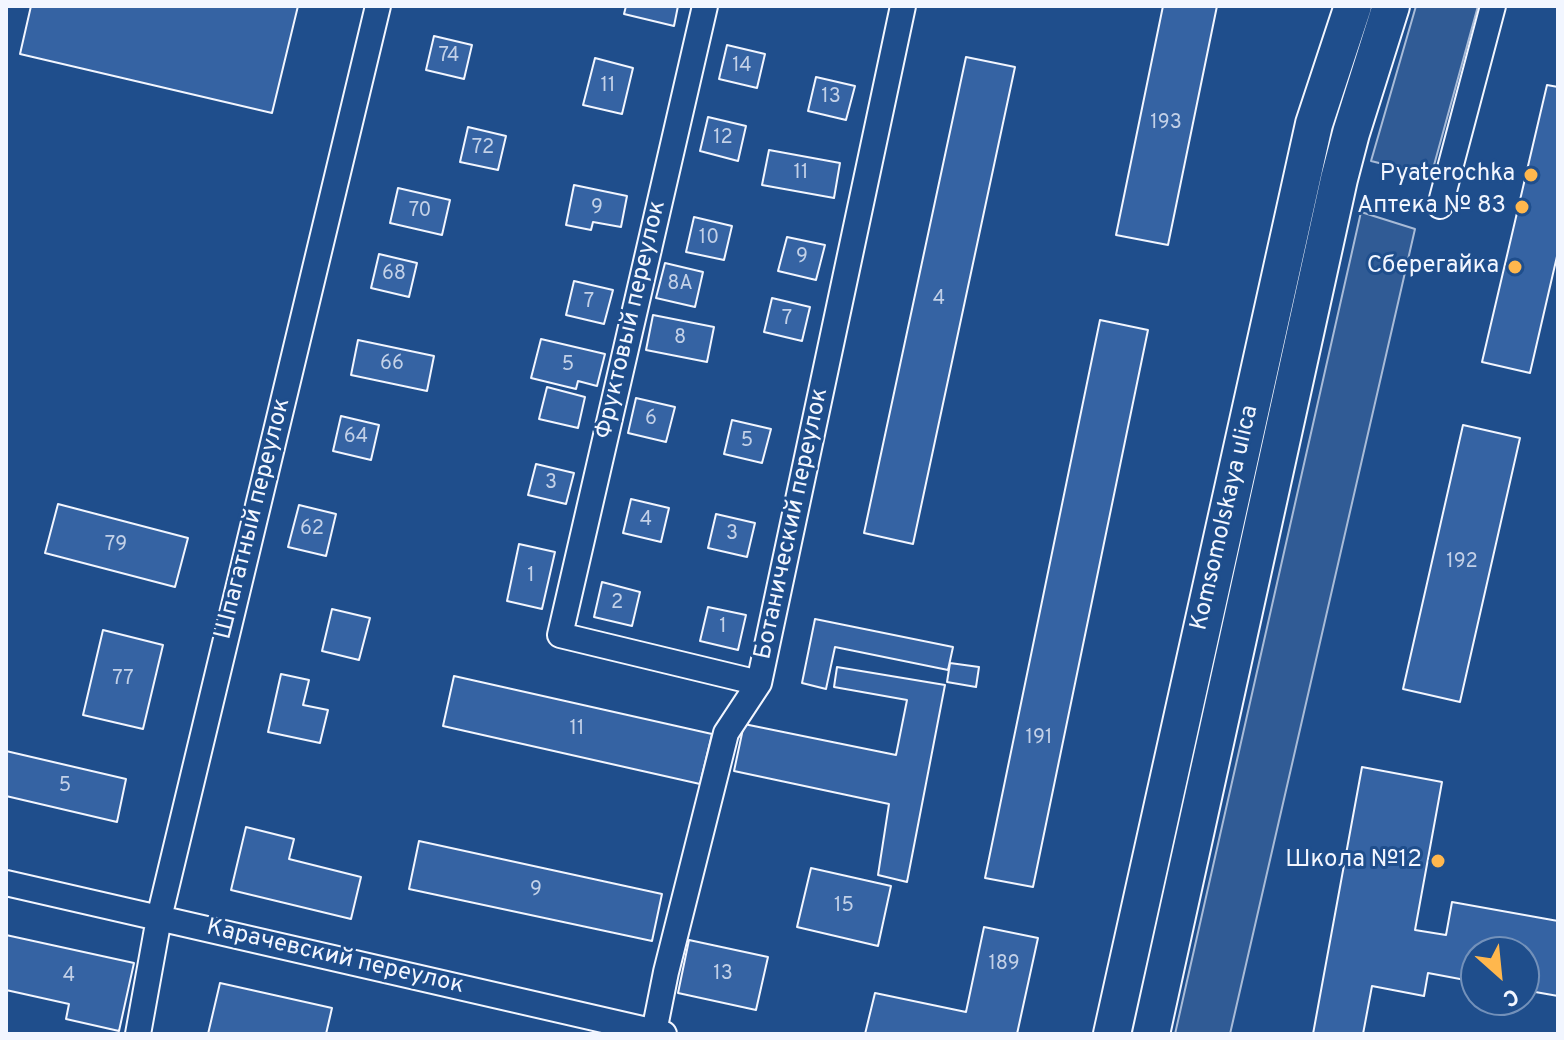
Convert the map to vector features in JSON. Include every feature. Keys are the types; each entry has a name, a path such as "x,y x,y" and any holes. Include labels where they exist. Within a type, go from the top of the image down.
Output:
{"main road":[{"name":"Komsomolskaya ulica","path":"1112,1034 1314,124 1353,6"},
{"name":"Komsomolskaya ulica","path":"1151,1034 1339,179 1391,6"}],"street":[{"name":"Шпагатный переулок","path":"138,1034 159,918 378,6"},
{"name":"Фруктовый переулок","path":"705,6 560,635 759,683"},
{"name":"Ботанический переулок","path":"659,1033 666,972 726,733 759,683 903,6"},
{"path":"1440,206 1493,6"},
{"name":"Карачевский переулок","path":"6,883 659,1033"}],"shaded area":[{"path":"1416,6 1478,6 1431,176 1371,161"},
{"path":"1361,212 1415,229 1230,1034 1175,1034"}],"building":[{"path":"31,6 298,6 272,113 20,54"},
{"path":"626,6 678,6 674,26 624,14"},
{"path":"1163,6 1217,6 1168,245 1116,235"},
{"path":"434,36 472,45 464,79 426,70"},
{"path":"727,45 765,54 757,88 719,79"},
{"path":"966,57 1015,67 913,544 864,533"},
{"path":"595,58 633,68 622,114 583,105"},
{"path":"816,77 855,86 846,120 808,111"},
{"path":"1547,85 1558,87 1558,252 1530,373 1482,362"},
{"path":"708,117 746,126 738,161 700,151"},
{"path":"468,127 506,136 498,170 460,162"},
{"path":"769,150 840,163 834,198 762,185"},
{"path":"574,185 627,196 621,227 593,222 591,230 566,225"},
{"path":"398,188 450,200 442,235 390,223"},
{"path":"694,217 732,226 724,260 686,252"},
{"path":"787,237 825,245 816,280 778,271"},
{"path":"379,254 417,263 409,297 371,288"},
{"path":"665,263 703,272 695,307 656,298"},
{"path":"574,281 613,290 604,324 566,315"},
{"path":"772,298 810,307 802,341 764,332"},
{"path":"653,315 714,327 707,362 646,350"},
{"path":"1100,320 1148,330 1033,887 985,878"},
{"path":"541,339 605,354 597,386 578,381 576,389 531,378"},
{"path":"358,340 434,356 427,391 351,375"},
{"path":"547,387 585,397 578,428 539,419"},
{"path":"636,398 675,407 666,442 628,433"},
{"path":"341,416 379,425 371,460 333,451"},
{"path":"732,420 771,429 762,463 724,454"},
{"path":"1463,425 1520,438 1460,702 1403,689"},
{"path":"536,464 574,473 566,504 528,495"},
{"path":"631,499 669,508 661,542 623,533"},
{"path":"58,504 188,538 175,587 45,553"},
{"path":"299,505 336,514 326,556 288,547"},
{"path":"716,514 755,523 747,557 708,548"},
{"path":"519,544 555,552 542,609 507,601"},
{"path":"602,582 640,592 632,626 594,617"},
{"path":"708,607 746,615 738,650 700,641"},
{"path":"332,609 370,618 359,660 322,651"},
{"path":"815,619 953,647 948,670 835,647 826,689 802,683"},
{"path":"103,630 163,645 143,729 83,715"},
{"path":"950,663 979,667 976,687 947,682"},
{"path":"837,667 945,685 907,882 878,875 889,804 734,771 744,724 896,755 907,700 834,687"},
{"path":"281,674 309,680 303,705 328,710 320,743 268,732"},
{"path":"454,676 712,734 700,784 443,726"},
{"path":"6,751 126,779 117,822 6,796"},
{"path":"1362,767 1442,782 1415,930 1446,935 1452,902 1558,921 1558,996 1540,993 1540,936 1460,936 1460,979 1428,973 1424,996 1372,986 1363,1034 1313,1034"},
{"path":"246,827 294,839 289,859 361,877 351,919 231,890"},
{"path":"419,841 662,894 652,941 409,889"},
{"path":"811,868 891,886 878,946 797,927"},
{"path":"984,927 1038,938 1017,1034 865,1034 875,993 966,1012"},
{"path":"6,935 134,963 119,1031 66,1019 69,1004 6,990"},
{"path":"689,940 768,957 756,1010 678,993"},
{"path":"220,983 332,1008 326,1034 208,1034"}],"place":[{"name":"Pyaterochka","path":"1531,175"},
{"name":"Аптека № 83","path":"1522,207"},
{"name":"Сберегайка","path":"1515,267"},
{"name":"Школа №12","path":"1438,861"}]}
